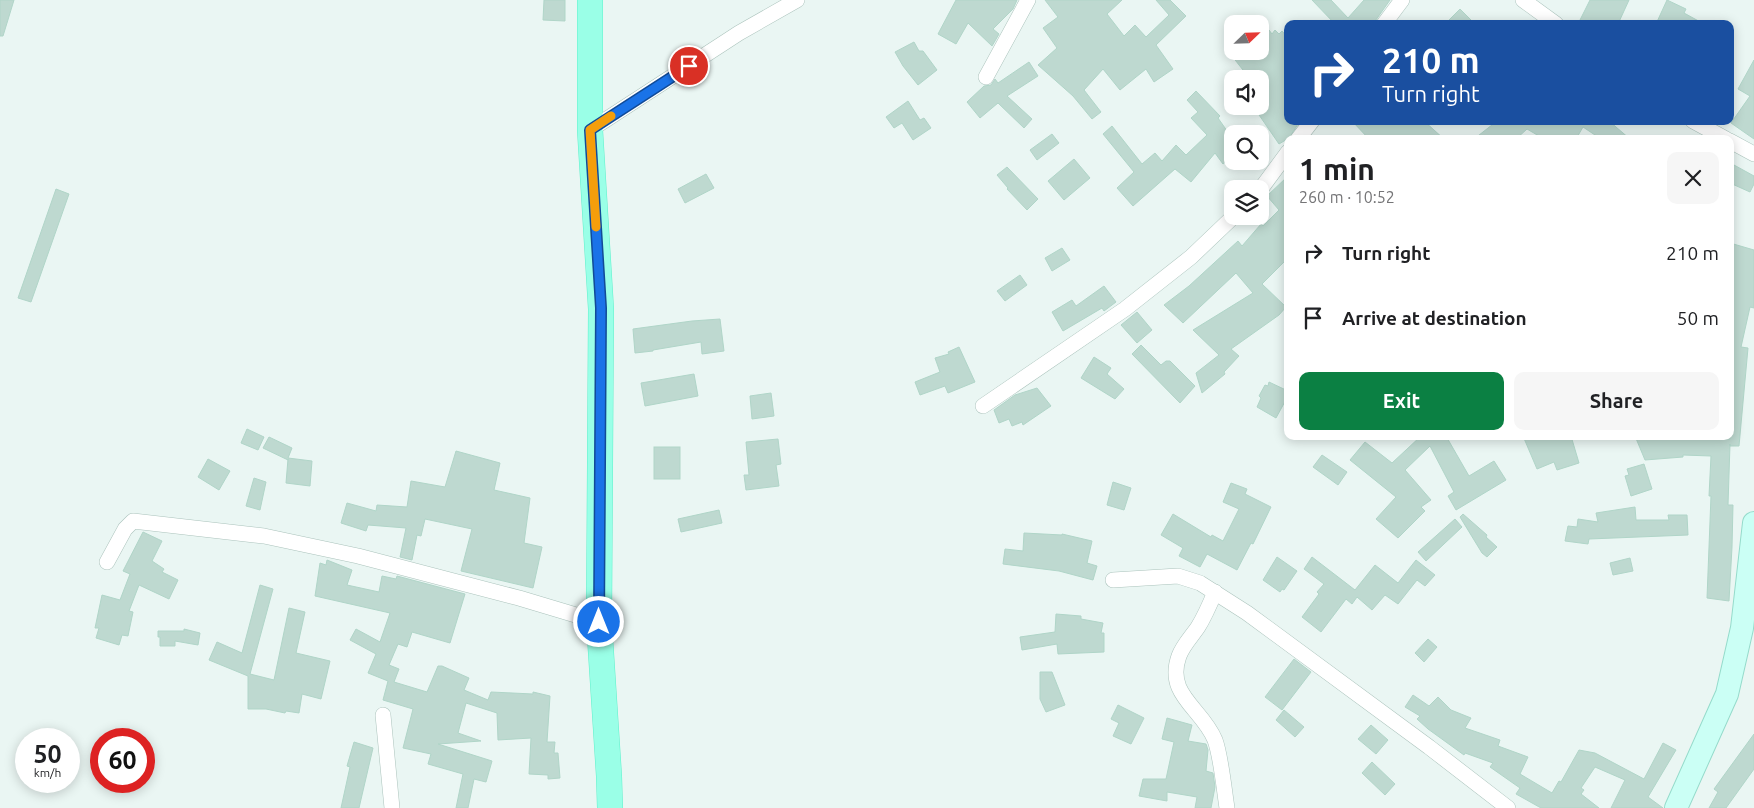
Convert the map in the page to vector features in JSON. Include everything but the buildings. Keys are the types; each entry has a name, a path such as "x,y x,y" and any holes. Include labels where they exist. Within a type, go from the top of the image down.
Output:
{"main road":[{"path":"590,0 590,130 601,308 599,622 610,808"}],"street":[{"path":"590,130 739,33 797,0"},
{"path":"986,76 1028,0"},
{"path":"1387,20 1402,0"},
{"path":"1523,0 1550,20"},
{"path":"1301,135 1309,125"},
{"path":"1701,125 1719,135"},
{"path":"1734,143 1754,154"},
{"path":"1267,180 1284,157"},
{"path":"983,406 1125,309 1191,257 1225,225"},
{"path":"107,562 125,529 133,521 264,536 358,556 519,598 599,622"},
{"path":"1676,808 1727,694 1742,628 1754,523"},
{"path":"1113,580 1178,576 1200,583 1247,613 1429,747 1508,808"},
{"path":"1215,592 1204,616 1179,656 1176,673 1178,686 1184,699 1208,725 1216,742 1227,808"},
{"path":"383,715 392,808"}],"slow traffic":[{"path":"596,227 590,130 611,116"}],"route":[{"path":"599,622 601,308 590,130 689,66"}]}
